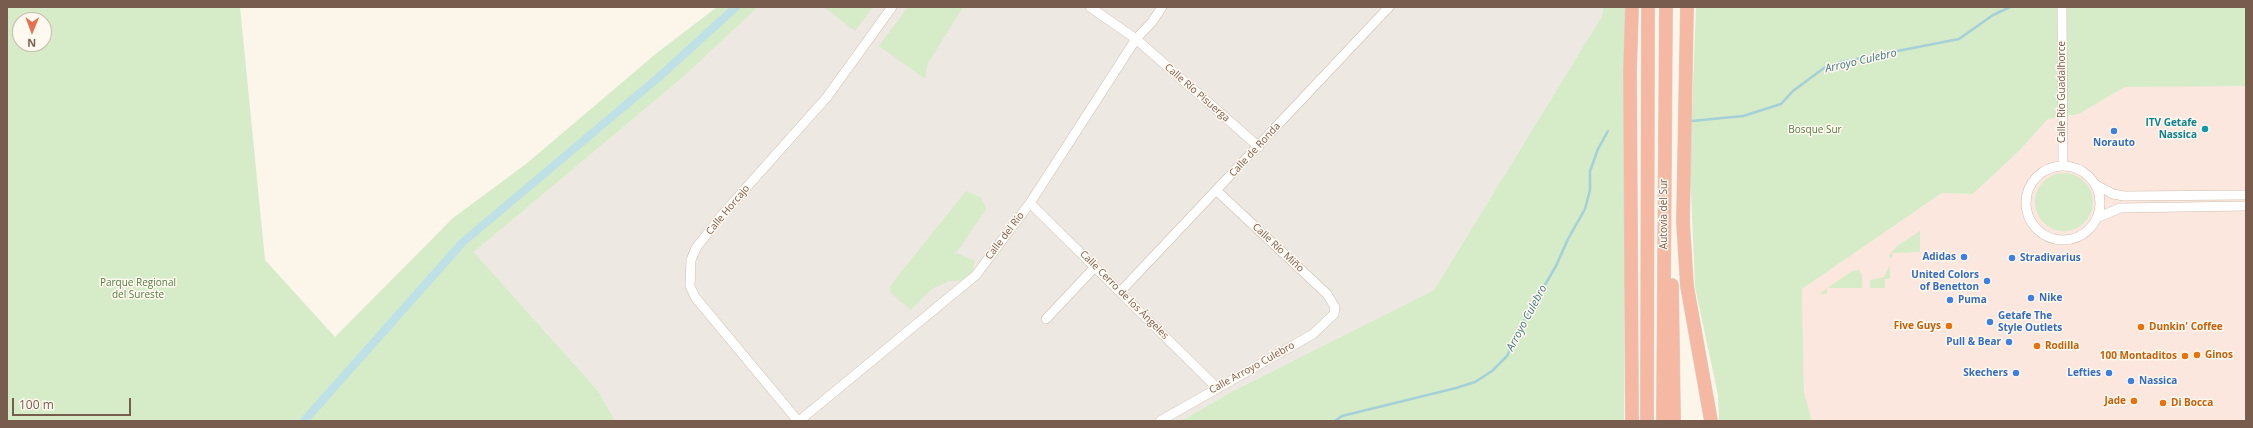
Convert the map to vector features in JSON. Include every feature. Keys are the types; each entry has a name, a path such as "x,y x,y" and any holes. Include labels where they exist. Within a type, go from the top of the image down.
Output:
{"highway":[{"path":"1632,7 1632,421"},
{"path":"1631,92 1639,7"},
{"name":"Autovía del Sur","path":"1647,421 1648,7"},
{"name":"Autovía del Sur","path":"1663,421 1664,88 1666,7"},
{"path":"1687,7 1683,214 1687,286 1711,421"},
{"path":"1664,88 1672,117 1674,421"}],"street":[{"name":"Calle Horcajo","path":"798,421 695,297 690,286 691,260 696,248 721,216 827,96 892,7"},
{"name":"Calle Río Pisuerga","path":"1090,7 1136,39 1259,147"},
{"name":"Calle del Río","path":"798,421 976,275 1030,203 1136,39 1152,22 1162,7"},
{"name":"Calle de Ronda","path":"1120,292 1259,147 1389,7"},
{"name":"Calle Río Guadalhorce","path":"2062,7 2063,165"},
{"path":"2096,185 2101,201 2097,218 2091,228 2083,235 2062,240 2043,234 2032,224 2027,212 2026,198 2033,181 2042,172 2051,167 2063,165 2083,171 2096,185 2113,194 2124,196 2246,195"},
{"name":"Calle Río Miño","path":"1217,191 1327,294 1335,307"},
{"name":"Calle Cerro de los Ángeles","path":"1030,203 1217,388"},
{"path":"2097,218 2120,208 2246,206"},
{"path":"1046,319 1095,267"},
{"name":"Calle Arroyo Culebro","path":"1160,421 1314,334 1334,314 1335,307"}],"shaded area":[{"path":"758,7 1603,7 1602,16 1434,290 1235,390 1181,421 615,421 599,392 474,252 682,78"},
{"path":"2246,86 2246,421 1812,421 1804,392 1802,289 1942,193 1973,194 2020,150 2048,119 2079,114 2125,87"}],"green space":[{"name":"Parque Regional del Sureste","path":"7,7 240,7 265,260 335,337 453,218 526,164 658,52 717,7 758,7 682,78 474,252 599,392 615,421 7,421"},
{"path":"824,7 873,7 855,31"},
{"path":"908,7 963,7 928,63 925,79 879,46"},
{"path":"1603,7 1627,7 1624,421 1181,421 1235,390 1434,290 1602,16"},
{"name":"Bosque Sur","path":"1696,7 2246,7 2246,86 2125,87 2079,114 2048,119 2020,150 1973,194 1942,193 1802,289 1804,392 1812,421 1719,421 1718,395 1695,287 1690,168"},
{"path":"2064,173 2075,175 2085,181 2091,191 2093,202 2091,213 2085,223 2075,229 2064,231 2053,229 2043,223 2037,213 2035,202 2037,191 2043,181 2053,175"},
{"path":"966,191 982,198 986,209 956,253 975,261 970,280 949,281 932,289 911,310 891,293 890,286"},
{"path":"1920,231 1920,252 1893,253 1892,258 1889,258 1890,254 1898,245"},
{"path":"1890,265 1890,279 1885,279 1885,288 1870,288 1870,280 1884,277"},
{"path":"1859,270 1862,275 1862,288 1828,288 1852,271"},
{"path":"1827,288 1827,294 1819,294"}],"waterway":[{"path":"304,421 463,242 659,77 736,7"},
{"name":"Arroyo Culebro","path":"1692,121 1743,116 1781,104 1793,91 1824,68 1841,62 1959,39 1993,15 2010,7"},
{"name":"Arroyo Culebro","path":"1335,421 1342,416 1475,382 1492,371 1507,356 1521,326 1556,266 1568,239 1585,209 1590,190 1590,171 1598,149 1608,131"}],"place":[{"name":"ITV Getafe Nassica","path":"2205,129"},
{"name":"Norauto","path":"2114,131"},
{"name":"Adidas","path":"1964,257"},
{"name":"Stradivarius","path":"2012,258"},
{"name":"United Colors of Benetton","path":"1987,281"},
{"name":"Nike","path":"2031,298"},
{"name":"Puma","path":"1950,300"},
{"name":"Getafe The Style Outlets","path":"1990,322"},
{"name":"Five Guys","path":"1949,326"},
{"name":"Dunkin' Coffee","path":"2141,327"},
{"name":"Pull & Bear","path":"2009,342"},
{"name":"Rodilla","path":"2037,346"},
{"name":"Ginos","path":"2197,355"},
{"name":"100 Montaditos","path":"2185,356"},
{"name":"Skechers","path":"2016,373"},
{"name":"Lefties","path":"2109,373"},
{"name":"Nassica","path":"2131,381"},
{"name":"Jade","path":"2134,401"},
{"name":"Di Bocca","path":"2163,403"}]}
